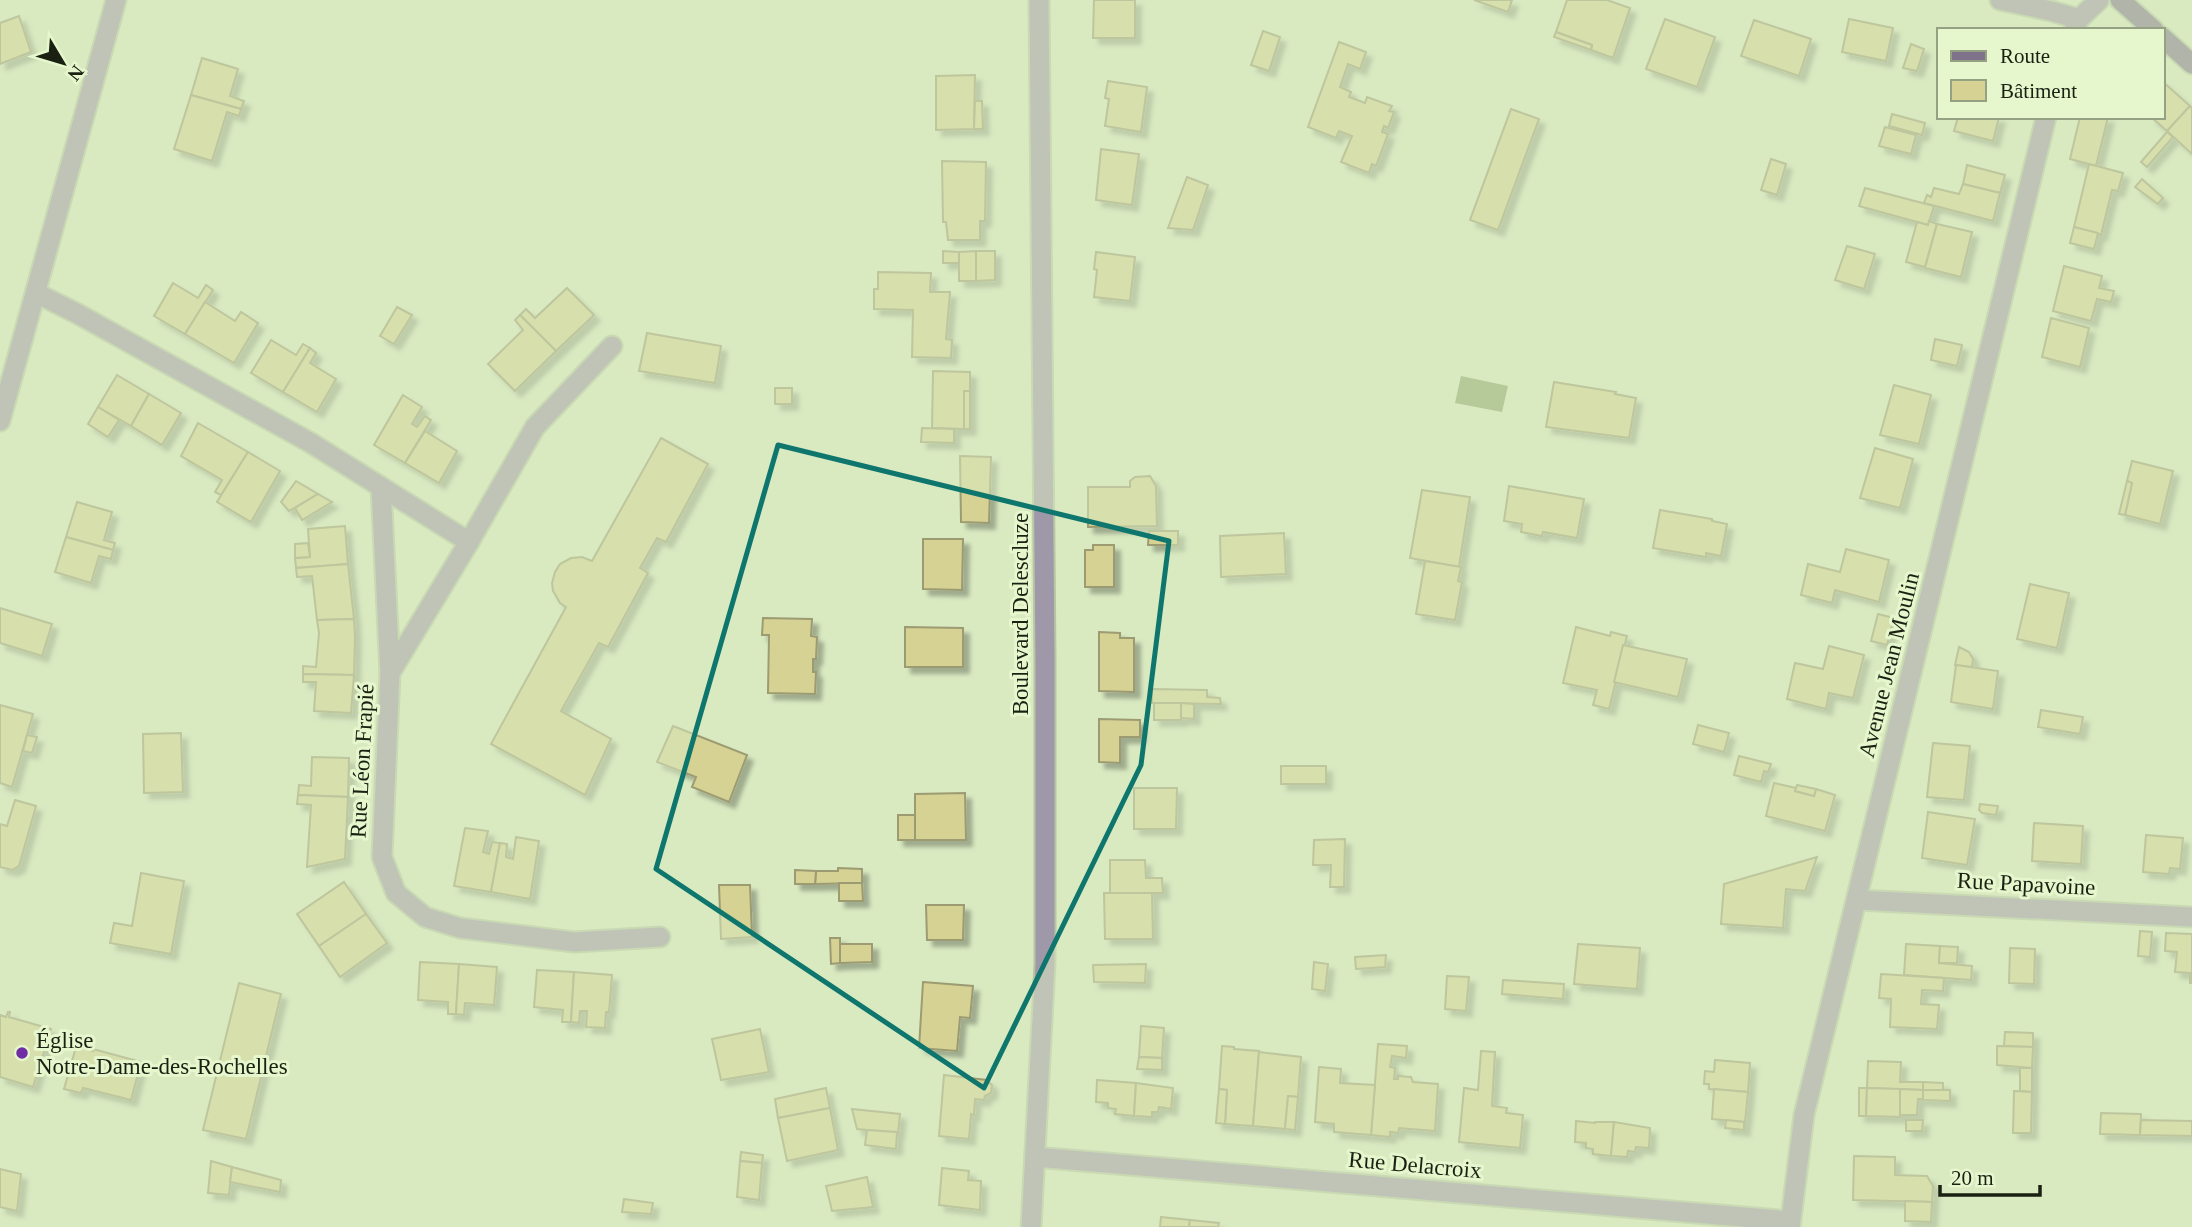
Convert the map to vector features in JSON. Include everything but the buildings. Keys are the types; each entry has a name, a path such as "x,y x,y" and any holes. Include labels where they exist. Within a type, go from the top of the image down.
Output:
{"main road":[{"path":"2120,0 2152,28"},
{"path":"2164,39 2192,64"}],"street":[{"path":"0,421 116,0"},
{"name":"Boulevard Delescluze","path":"1031,1227 1045,950 1039,0"},
{"path":"2000,0 2077,24 2099,0"},
{"name":"Avenue Jean Moulin","path":"1790,1224 1804,1115 2046,119"},
{"path":"36,293 312,443 468,542"},
{"name":"Rue Léon Frapié","path":"612,346 535,427 390,673 382,857 396,893 425,917 460,928 574,942 660,937"},
{"path":"381,487 390,673"},
{"name":"Rue Papavoine","path":"1858,900 2192,917"},
{"name":"Rue Delacroix","path":"1035,1157 1790,1224"}],"highlighted area":[{"path":"778,445 1169,541 1141,765 984,1088 656,869"}],"shaded area":[{"path":"1461,376 1508,386 1502,412 1455,403"}],"place":[{"name":"Église Notre-Dame-des-Rochelles","path":"22,1053"}]}
